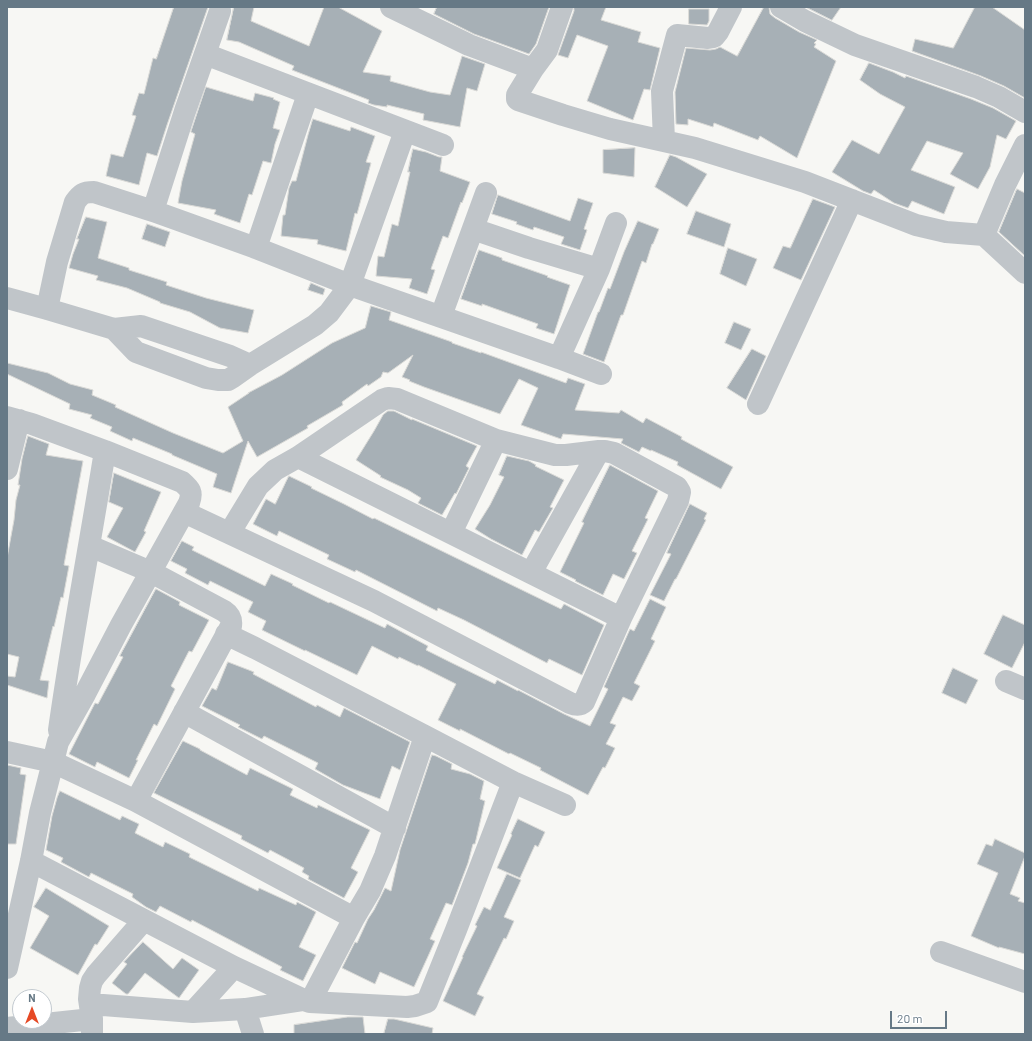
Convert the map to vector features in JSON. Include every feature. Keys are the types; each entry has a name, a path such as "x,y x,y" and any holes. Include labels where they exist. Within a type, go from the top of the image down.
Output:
{"street":[{"path":"391,7 469,45 533,69"},
{"path":"562,7 546,50 517,95 517,99 610,129 695,148 805,182 916,225 946,232 984,235 1025,273"},
{"path":"664,141 662,91 677,35 708,38 714,37 731,7"},
{"path":"781,7 805,21 855,45 999,97 1025,112"},
{"path":"153,211 185,111 220,11"},
{"path":"205,54 443,145"},
{"path":"256,248 308,94"},
{"path":"114,329 136,352 206,378 228,380 315,325 329,313 350,285 405,131"},
{"path":"984,235 1005,185 1025,144"},
{"path":"47,309 57,262 75,202 85,192 94,192 153,211 256,248 350,285 601,374"},
{"path":"441,316 486,192"},
{"path":"758,404 852,200"},
{"path":"559,358 599,269 616,222"},
{"path":"473,230 599,269"},
{"path":"7,298 114,329 141,326 230,356 250,365"},
{"path":"184,512 230,532 374,601 574,705 584,702 621,618 678,501 680,492 677,487 614,454 605,451 555,455 496,440 392,398 382,400 298,457 275,470 258,486 230,532"},
{"path":"7,469 13,418 105,451 182,482 192,496 55,752"},
{"path":"451,533 496,440"},
{"path":"7,968 40,813 55,752 105,451"},
{"path":"531,573 599,451"},
{"path":"298,457 621,618"},
{"path":"90,546 150,572 229,614 231,623 136,800"},
{"path":"226,634 513,782 565,805"},
{"path":"184,712 395,828"},
{"path":"307,1001 370,891 395,828 425,736"},
{"path":"7,752 55,752 136,800 354,918"},
{"path":"7,1028 91,1019 245,1009 307,1001 407,1007 421,1005 427,1002 513,782"},
{"path":"31,861 234,967 307,1001"},
{"path":"91,1019 90,988 92,981 144,920"},
{"path":"941,952 1025,982"},
{"path":"193,1012 234,967"},
{"path":"245,1009 253,1034"}],"building":[{"path":"174,7 208,7 157,156 147,153 139,185 106,176 111,154 123,157 136,116 132,115 139,93 144,94 153,58 156,59"},
{"path":"234,7 254,7 251,21 309,46 324,7 338,7 382,31 363,72 391,76 390,81 430,92 450,95 462,56 485,64 477,91 467,88 460,127 423,120 424,114 387,105 387,107 368,103 369,100 292,70 294,66 239,42 227,40"},
{"path":"437,7 549,7 536,44 529,54 474,34 434,14"},
{"path":"574,7 606,7 601,20 641,32 638,42 660,48 650,90 644,89 633,120 587,101 608,46 577,35 568,58 558,55 574,11"},
{"path":"764,7 769,7 770,14 775,18 799,32 817,40 814,43 816,44 814,47 836,61 797,158 760,136 758,140 714,123 713,127 688,119 688,125 676,124 675,92 686,48 710,50 720,47 737,56"},
{"path":"806,7 841,7 832,20"},
{"path":"975,7 992,7 1025,30 1025,98 1004,86 981,76 912,51 915,39 953,48"},
{"path":"689,9 709,9 709,21 707,25 689,24"},
{"path":"869,63 905,78 906,76 971,99 993,108 1016,121 1006,139 997,135 990,167 978,189 950,174 963,153 927,141 911,170 955,187 944,214 912,201 908,208 894,203 874,190 871,194 863,191 832,172 852,140 879,154 905,107 880,94 860,80"},
{"path":"206,87 253,101 255,93 274,98 273,99 280,102 273,128 280,130 271,163 263,161 252,195 249,194 240,223 214,214 216,210 178,203 182,181 195,134 191,132"},
{"path":"313,119 350,131 351,127 375,136 366,162 371,163 357,214 355,213 346,251 317,244 318,240 281,236 283,215 285,215 289,188 292,181 296,181"},
{"path":"635,148 634,177 603,173 603,150"},
{"path":"413,149 442,157 440,171 470,182 448,238 443,236 431,269 435,270 427,294 409,288 412,279 376,276 378,256 384,257 392,224 398,226 410,172 408,172"},
{"path":"670,155 707,174 687,207 655,187"},
{"path":"1017,189 1025,193 1025,256 999,232"},
{"path":"498,195 570,221 578,198 593,203 584,229 587,230 580,250 561,244 564,237 534,227 533,230 516,224 517,222 492,214"},
{"path":"813,199 835,207 801,280 773,268 783,246 790,248"},
{"path":"696,211 731,224 724,247 687,234"},
{"path":"86,217 107,222 98,258 167,282 166,285 206,298 254,310 248,333 220,328 190,312 160,303 127,288 96,280 98,276 69,268 79,239 77,239"},
{"path":"638,221 659,229 646,263 642,261 623,315 621,315 604,362 583,354 598,312 608,288 610,289"},
{"path":"147,224 170,232 165,247 142,239"},
{"path":"728,248 757,259 746,286 720,274"},
{"path":"479,250 570,285 554,334 536,328 538,324 482,304 482,306 461,299"},
{"path":"311,283 325,289 323,295 308,290"},
{"path":"371,306 391,312 389,320 452,343 566,383 568,378 585,384 575,410 619,413 621,410 643,423 646,418 733,467 721,489 677,465 678,462 642,447 639,452 621,443 623,439 563,434 561,439 521,425 538,388 519,379 500,414 424,387 402,377 413,355 388,373 383,372 381,377 368,386 367,384 342,402 343,405 307,426 308,428 257,457 248,441 231,493 213,487 217,474 133,438 132,441 110,431 112,427 90,418 92,415 69,409 70,404 7,374 7,363 48,373 70,384 93,390 92,395 116,405 115,407 223,453 243,441 228,407 248,393 282,375 332,343 365,328"},
{"path":"734,322 751,329 741,350 725,343"},
{"path":"752,349 766,356 746,400 727,388"},
{"path":"388,411 394,411 412,420 477,446 466,466 469,468 456,494 455,493 442,515 418,503 421,498 380,477 381,476 356,460 383,415"},
{"path":"28,436 49,444 46,455 83,461 64,565 69,566 63,598 61,597 40,680 49,681 47,698 7,685 7,676 15,677 19,657 7,654 7,558 16,500 20,485 18,485 22,459"},
{"path":"507,456 529,461 536,465 535,466 564,480 550,507 553,508 539,532 535,530 522,555 475,529 490,505 504,477 499,475"},
{"path":"610,465 658,491 645,518 648,519 632,551 637,553 624,579 613,574 603,595 560,572 584,523 582,522"},
{"path":"114,473 161,492 144,531 146,532 135,552 107,537 123,508 109,502"},
{"path":"289,476 373,519 374,518 561,609 564,604 604,625 582,675 549,659 547,663 464,620 438,608 437,611 356,570 355,572 327,559 329,555 279,531 277,536 253,524 266,499 275,504"},
{"path":"690,504 707,513 704,519 706,520 664,601 650,595 671,554 667,553"},
{"path":"182,541 194,547 192,550 265,586 271,574 329,603 330,602 385,628 387,624 428,646 426,650 495,684 497,680 590,726 608,689 604,687 630,629 634,631 650,599 666,607 651,639 655,641 634,683 640,686 632,701 623,697 610,723 616,725 606,744 615,748 605,768 603,767 588,795 540,770 541,768 438,720 456,684 418,665 399,657 398,659 372,646 357,675 262,630 266,621 248,612 253,602 210,581 208,585 185,573 187,569 171,561"},
{"path":"156,589 180,602 179,605 209,620 192,652 189,651 171,686 175,689 157,726 154,724 136,760 138,760 129,778 97,762 95,767 69,754 95,703 98,704 123,657 120,656"},
{"path":"1003,615 1025,625 1025,642 1012,668 984,654"},
{"path":"228,662 254,672 253,674 316,707 317,705 340,717 344,708 410,742 400,770 392,766 380,799 343,785 315,769 318,763 264,736 262,739 238,727 240,725 202,706 212,688 216,690"},
{"path":"953,668 978,680 966,704 942,693"},
{"path":"183,741 247,775 250,768 293,789 290,795 317,808 318,805 370,830 351,868 358,872 344,898 308,879 309,876 302,872 304,868 270,850 268,853 241,839 242,836 154,793"},
{"path":"432,755 452,764 451,769 470,774 484,781 480,799 485,801 475,844 473,844 468,863 452,905 446,903 430,939 435,941 414,987 380,972 375,984 342,968 355,942 357,943 385,888 391,891 400,850"},
{"path":"7,765 21,768 20,774 26,775 16,844 7,844"},
{"path":"60,791 120,820 122,816 139,824 135,833 163,847 165,842 190,854 189,857 258,891 259,888 296,905 297,902 316,912 299,947 316,955 303,981 280,970 282,967 192,920 191,922 160,906 156,912 132,897 133,894 91,873 89,877 61,862 63,858 46,850 52,816"},
{"path":"518,819 545,832 538,847 535,845 520,878 497,868"},
{"path":"995,839 1025,853 1010,894 1020,898 1018,901 1025,903 1025,954 999,948 971,936 998,873 977,864 986,844 992,846"},
{"path":"507,874 521,880 504,917 514,921 506,939 504,938 477,994 484,997 475,1016 443,1001 484,907 490,910"},
{"path":"46,888 109,926 97,945 95,944 78,975 30,948 49,916 34,907"},
{"path":"143,942 173,969 182,958 199,970 179,998 145,973 128,994 112,983 127,964 124,962"},
{"path":"348,1017 363,1017 365,1034 294,1034 294,1025"},
{"path":"388,1019 433,1028 432,1034 384,1034"}]}
